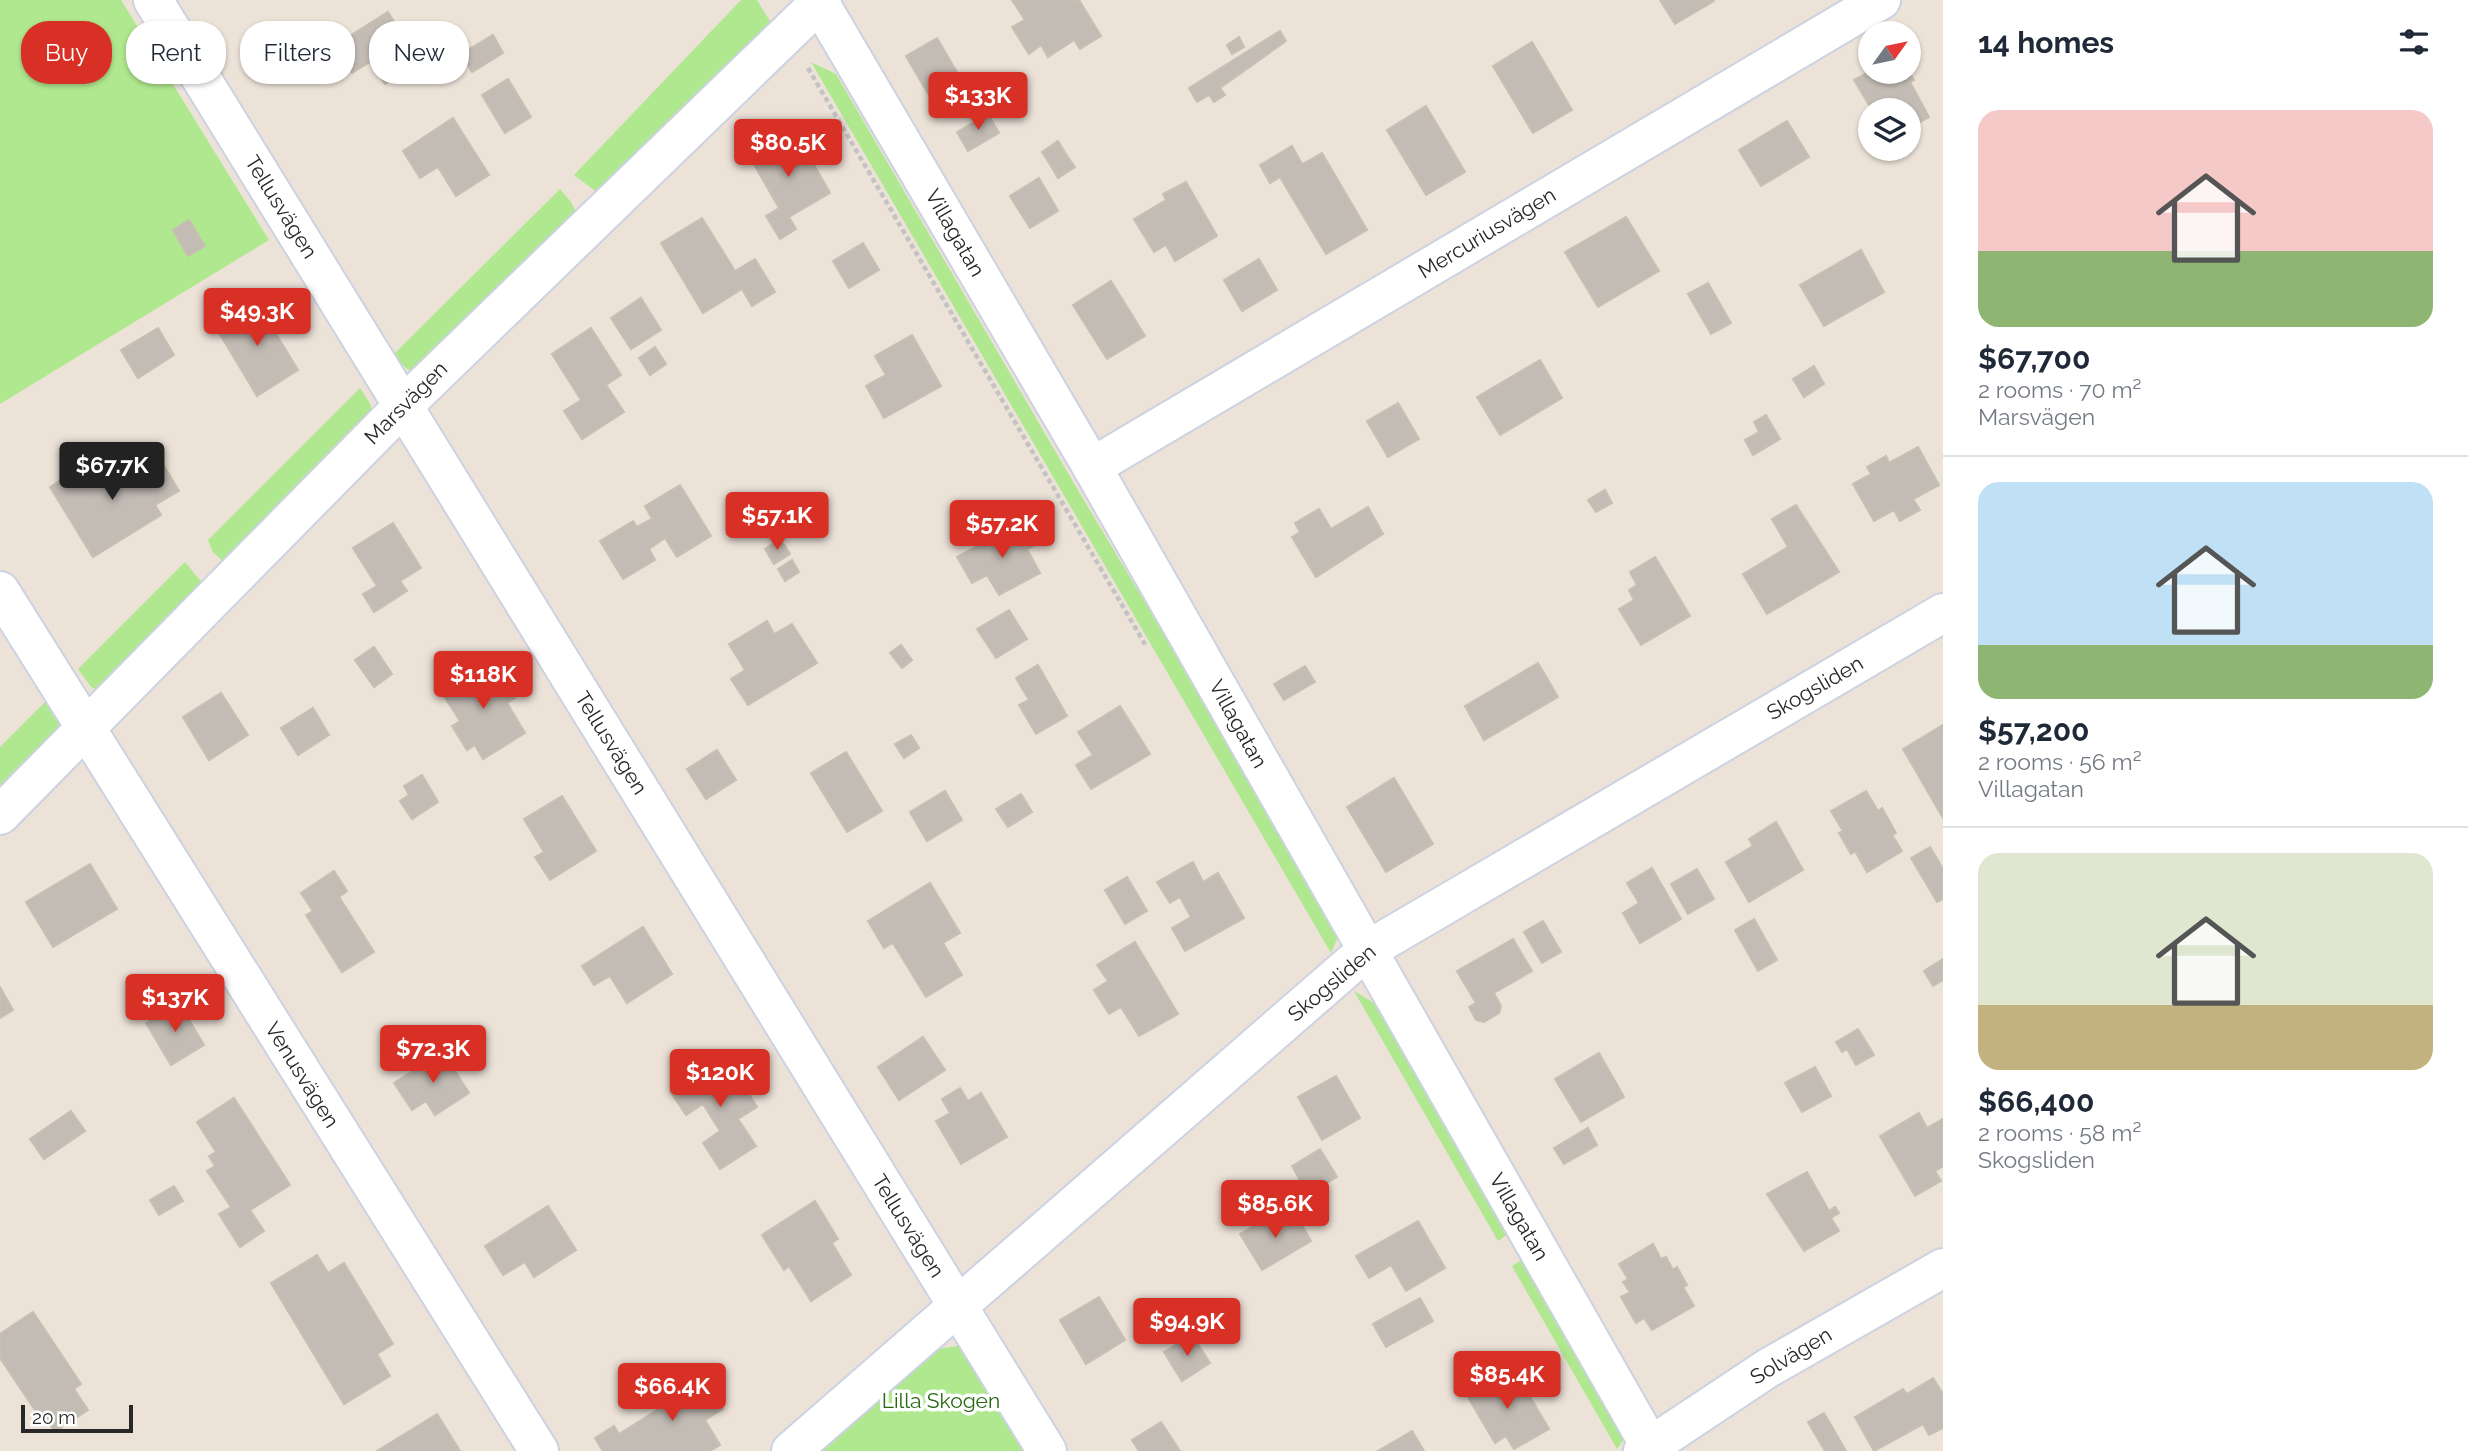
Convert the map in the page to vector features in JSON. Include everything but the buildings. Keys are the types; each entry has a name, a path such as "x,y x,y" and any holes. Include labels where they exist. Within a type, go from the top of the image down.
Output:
{"street":[{"name":"Tellusvägen","path":"153,0 1047,1451"},
{"name":"Mercuriusvägen","path":"1092,467 1881,0"},
{"name":"Marsvägen","path":"0,815 403,406 820,1"},
{"name":"Villagatan","path":"820,1 1092,467 1649,1449"},
{"name":"Venusvägen","path":"0,591 538,1451"},
{"name":"Skogsliden","path":"791,1451 1366,951 1943,613"},
{"name":"Solvägen","path":"1649,1449 1768,1368 1943,1268"}],"green space":[{"path":"0,0 121,0 134,21 126,21 126,84 173,84 269,240 0,404"},
{"path":"741,0 757,0 773,26 602,196 574,175"},
{"path":"811,62 836,74 1079,492 1341,930 1331,953"},
{"path":"560,189 571,202 579,219 424,375 406,368 395,353"},
{"path":"360,388 371,405 371,427 230,568 213,552 208,540"},
{"path":"185,562 208,590 104,694 91,687 78,669"},
{"path":"45,702 65,733 0,798 0,747"},
{"path":"1354,991 1376,1004 1508,1234 1498,1241"},
{"path":"1522,1260 1627,1435 1617,1449 1512,1266"},
{"name":"Lilla Skogen","path":"966,1345 1031,1451 817,1451 920,1351"}]}
